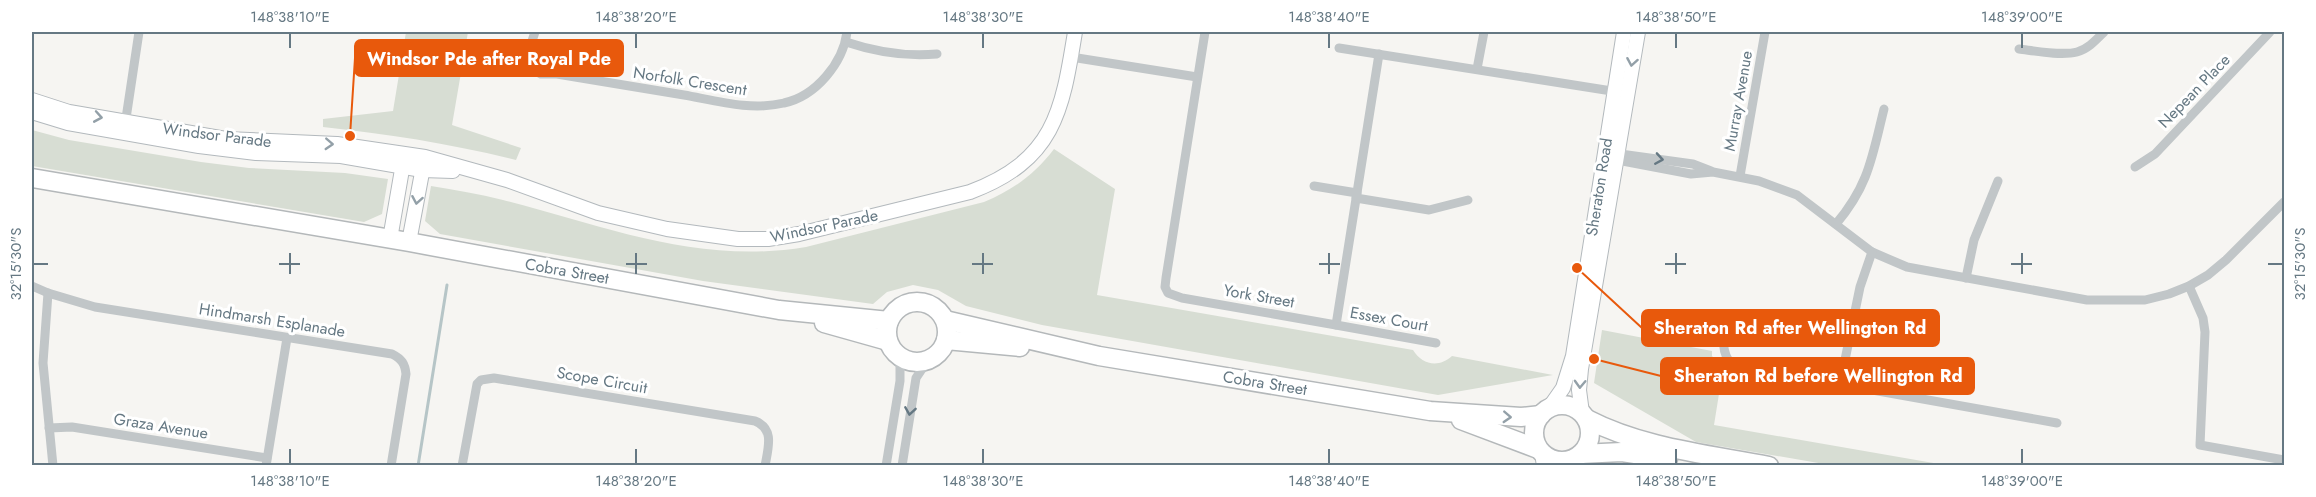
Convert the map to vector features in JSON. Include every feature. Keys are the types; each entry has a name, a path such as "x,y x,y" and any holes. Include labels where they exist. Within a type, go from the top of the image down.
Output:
{"highway":[{"name":"Cobra Street","path":"32,178 410,242 779,310 889,321"},
{"name":"Cobra Street","path":"32,186 343,240 390,239"},
{"path":"912,302 932,305 945,320 946,340 942,348 927,360 918,362 900,357 888,341 889,321 902,305 912,302"},
{"name":"Cobra Street","path":"779,310 888,341"},
{"name":"Cobra Street","path":"945,320 1099,356"},
{"name":"Cobra Street","path":"946,340 1099,356 1430,411 1521,417 1545,412"},
{"path":"1706,465 1622,453 1556,461 1541,456 1535,442 1534,428 1545,412 1566,405 1616,433 1653,444 1769,465"},
{"name":"Cobra Street","path":"1430,411 1489,429 1541,456"},
{"path":"1575,460 1590,438 1584,416"}],"street":[{"path":"124,128 139,32"},
{"name":"Norfolk Crescent","path":"535,32 527,56 529,67 541,74 557,74 752,107 786,103 808,92 825,78 837,63 846,42 847,32"},
{"name":"Windsor Parade","path":"32,100 124,128 208,148 424,163 478,172 507,180 598,213 666,229 738,239 768,239 800,234 970,192 994,183 1015,170 1034,152 1048,134 1064,92 1075,32"},
{"name":"York Street","path":"1205,32 1166,278 1165,286 1168,293 1182,298 1336,325"},
{"path":"1477,69 1484,32"},
{"name":"Sheraton Road","path":"1584,416 1580,390 1581,369 1621,92 1624,32"},
{"name":"Sheraton Road","path":"1621,92 1638,32"},
{"name":"Murray Avenue","path":"1740,176 1764,32"},
{"path":"2019,49 2040,52 2077,52 2092,44 2104,32"},
{"name":"Nepean Place","path":"2135,167 2155,154 2270,32"},
{"path":"846,42 870,50 898,55 938,54"},
{"path":"1339,48 1621,92"},
{"path":"1336,325 1379,54"},
{"path":"1071,57 1197,77"},
{"path":"1836,224 1862,189 1870,167 1884,109"},
{"name":"Windsor Parade","path":"32,112 68,123 124,128"},
{"path":"1612,156 1694,164 1713,172 1740,176 1777,186 1797,195 1872,252 1908,267 2087,300 2116,302 2145,300 2169,294 2208,275 2284,202"},
{"name":"Sheraton Road","path":"1545,412 1563,388 1573,356 1612,156"},
{"path":"390,239 404,160"},
{"path":"410,242 424,163"},
{"path":"1966,278 1974,240 1998,181"},
{"path":"1314,186 1429,210 1467,200"},
{"path":"1840,384 1860,287 1872,252"},
{"name":"Hindmarsh Esplanade","path":"32,286 95,307 392,354 403,362 406,374 391,465"},
{"path":"2189,286 2203,318 2205,332 2200,446 2284,460"},
{"path":"48,293 44,363 52,465"},
{"path":"1726,314 1723,348 1725,358 1731,365 2057,423"},
{"name":"Essex Court","path":"1336,325 1436,343"},
{"path":"267,462 287,338"},
{"path":"886,465 900,381 900,357"},
{"path":"902,465 916,378 927,360"},
{"name":"Scope Circuit","path":"462,465 475,390 481,380 494,378 755,421 763,424 768,430 765,465"},
{"name":"Graza Avenue","path":"49,428 72,427 267,462"}],"shaded area":[{"path":"406,32 468,32 452,125 521,148 516,160 420,140 323,127 323,119 393,111"},
{"path":"32,130 69,140 201,162 249,168 345,173 388,179 382,214 364,222 32,166"},
{"path":"1054,149 1115,189 1097,295 1413,350 1421,359 1431,363 1442,362 1452,356 1553,375 1438,395 1042,325 966,306 938,290 913,285 887,292 873,304 703,281 440,234 425,221 431,186 494,198 615,231 690,247 728,251 766,251 806,247 984,202 1023,180"},
{"path":"1602,330 1712,351 1712,356 1723,369 1714,425 1945,465 1830,465 1696,442 1594,383"}],"waterway":[{"path":"418,466 447,285"}],"place":[{"name":"Windsor Pde after Royal Pde","path":"350,136"},
{"name":"Sheraton Rd after Wellington Rd","path":"1577,268"},
{"name":"Sheraton Rd before Wellington Rd","path":"1594,359"}]}
